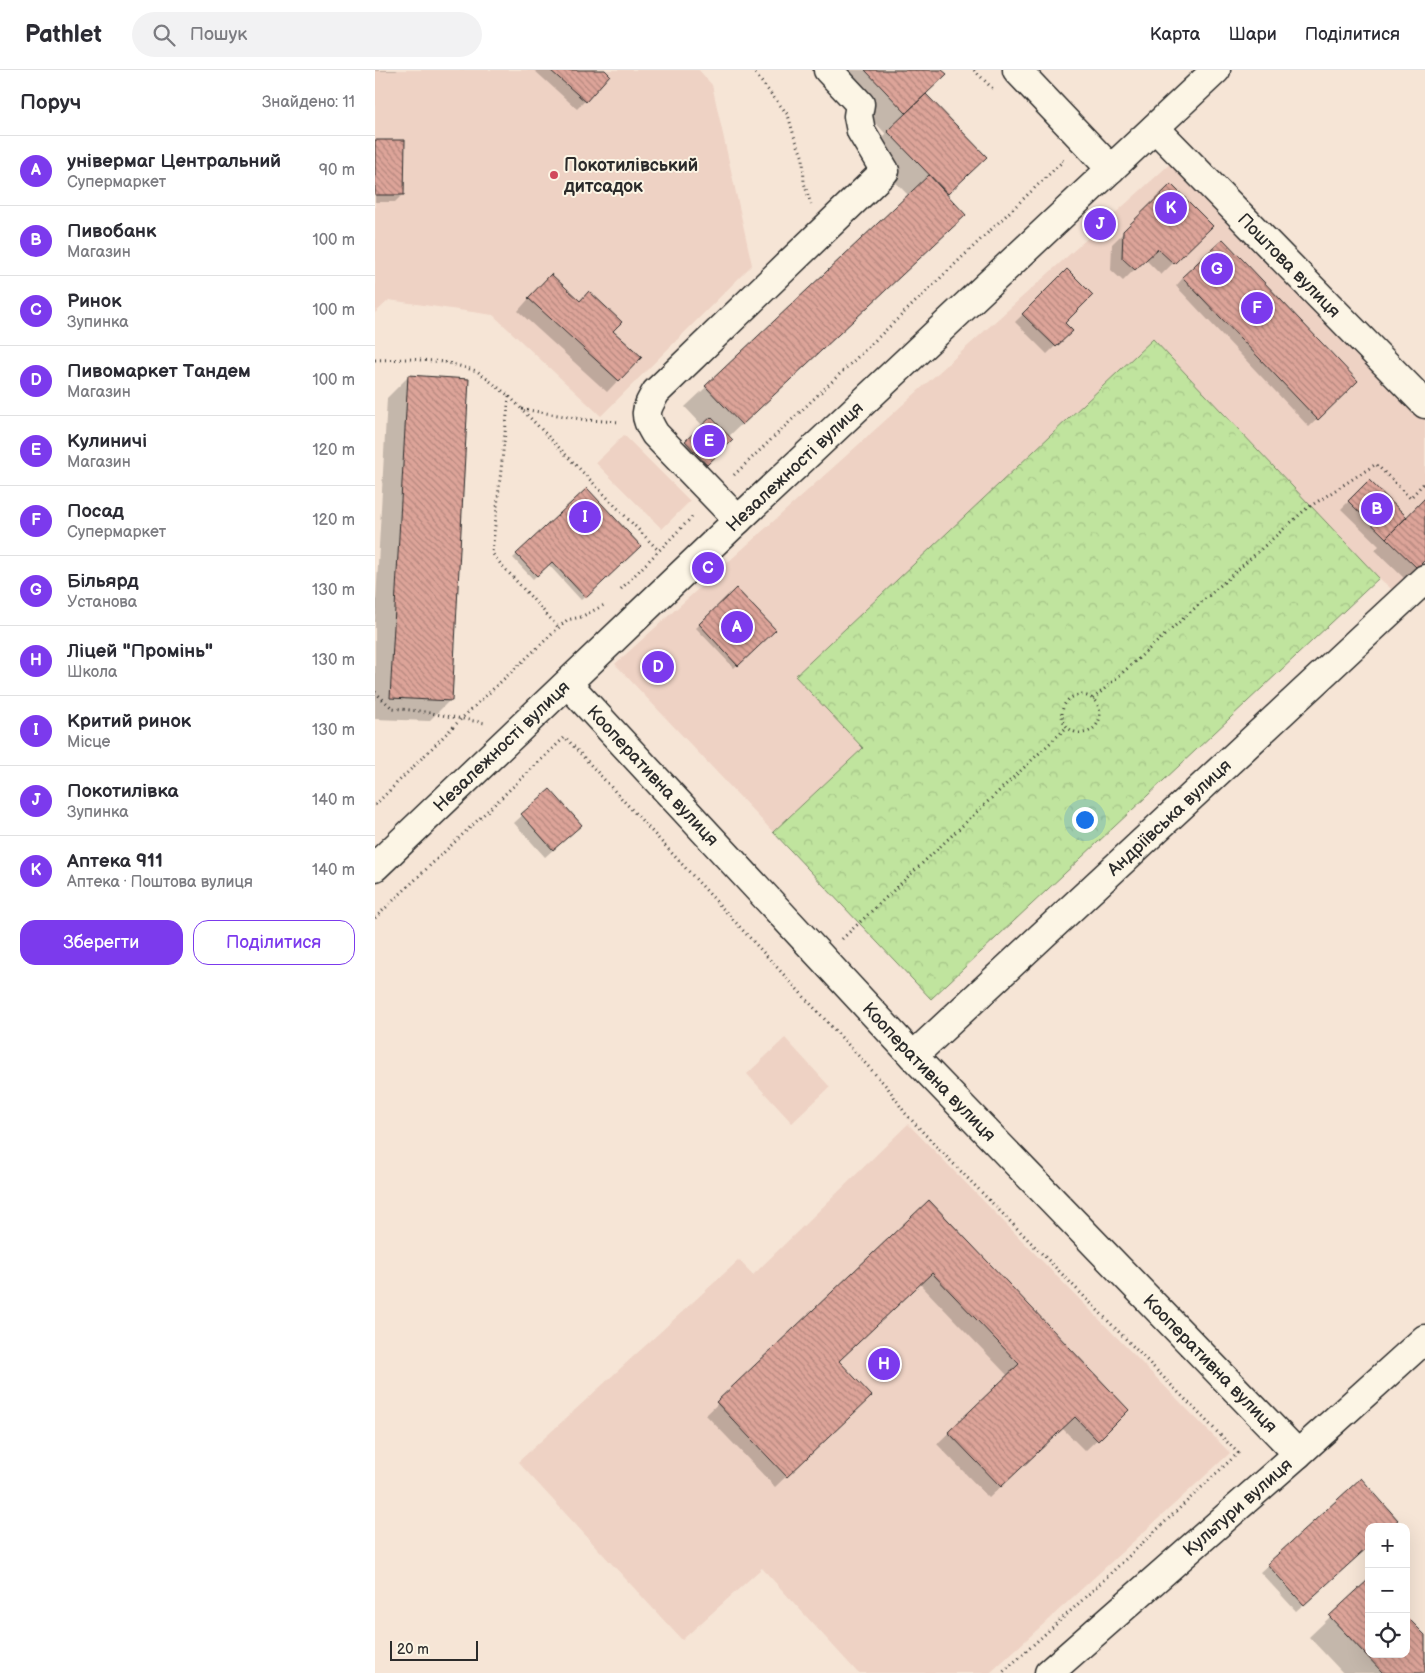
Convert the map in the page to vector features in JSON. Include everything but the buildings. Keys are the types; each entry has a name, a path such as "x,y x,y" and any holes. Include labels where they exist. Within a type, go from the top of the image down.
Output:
{"street":[{"path":"738,520 655,434 646,420 647,406 656,392 885,171 861,131 858,116 860,104 829,70"},
{"path":"1017,70 1111,169"},
{"name":"Незалежності вулиця","path":"375,867 738,520 1216,70"},
{"name":"Поштова вулиця","path":"1155,128 1425,404"},
{"name":"Андріївська вулиця","path":"913,1056 1425,579"},
{"name":"Кооперативна вулиця","path":"568,684 913,1056 1298,1454"},
{"name":"Культури вулиця","path":"1054,1671 1425,1339"}],"path":[{"path":"752,70 788,114 803,158 804,183 813,209 827,227"},
{"path":"974,70 1002,98"},
{"path":"620,590 714,495 1063,161 1056,154"},
{"path":"375,360 409,359 445,362 477,371 509,396 659,551"},
{"path":"509,396 492,553 559,628"},
{"path":"521,409 587,420 617,422"},
{"path":"1093,699 1306,509 1376,464 1410,498 1425,482"},
{"path":"375,805 462,718 567,620 581,617 607,603"},
{"path":"375,692 392,708 462,718"},
{"path":"1081,695 1093,699 1097,704 1100,716 1095,727 1078,733 1067,727 1062,716 1065,703 1069,698 1081,695"},
{"path":"822,958 1067,727"},
{"path":"375,918 565,737 888,1088 905,1113 935,1145 1238,1453 1002,1673"}],"shaded area":[{"name":"Покотилівський дитсадок","path":"375,70 699,70 712,85 752,265 601,416 493,315 389,300 375,313"},
{"path":"1171,163 1425,417 1425,567 1396,593 1379,578 1153,340 796,676 863,748 773,832 615,664"},
{"path":"624,435 690,501 662,529 596,463"},
{"path":"785,1038 830,1087 792,1123 747,1074"},
{"path":"908,1124 1230,1453 990,1673 858,1673 762,1568 682,1640 518,1462 739,1260 753,1275"}],"green space":[{"path":"1153,339 1379,578 931,999 773,832 863,748 795,676"}],"place":[{"name":"Покотилівський дитсадок","path":"554,175"},
{"name":"Аптека 911","path":"1171,208"},
{"name":"Покотилівка","path":"1100,224"},
{"name":"Більярд","path":"1217,269"},
{"name":"Посад","path":"1257,308"},
{"name":"Кулиничі","path":"709,441"},
{"name":"Пивобанк","path":"1377,509"},
{"name":"Критий ринок","path":"585,517"},
{"name":"Ринок","path":"708,568"},
{"name":"універмаг Центральний","path":"737,627"},
{"name":"Пивомаркет Тандем","path":"658,667"},
{"name":"Ліцей \"Промінь\"","path":"884,1364"}]}
